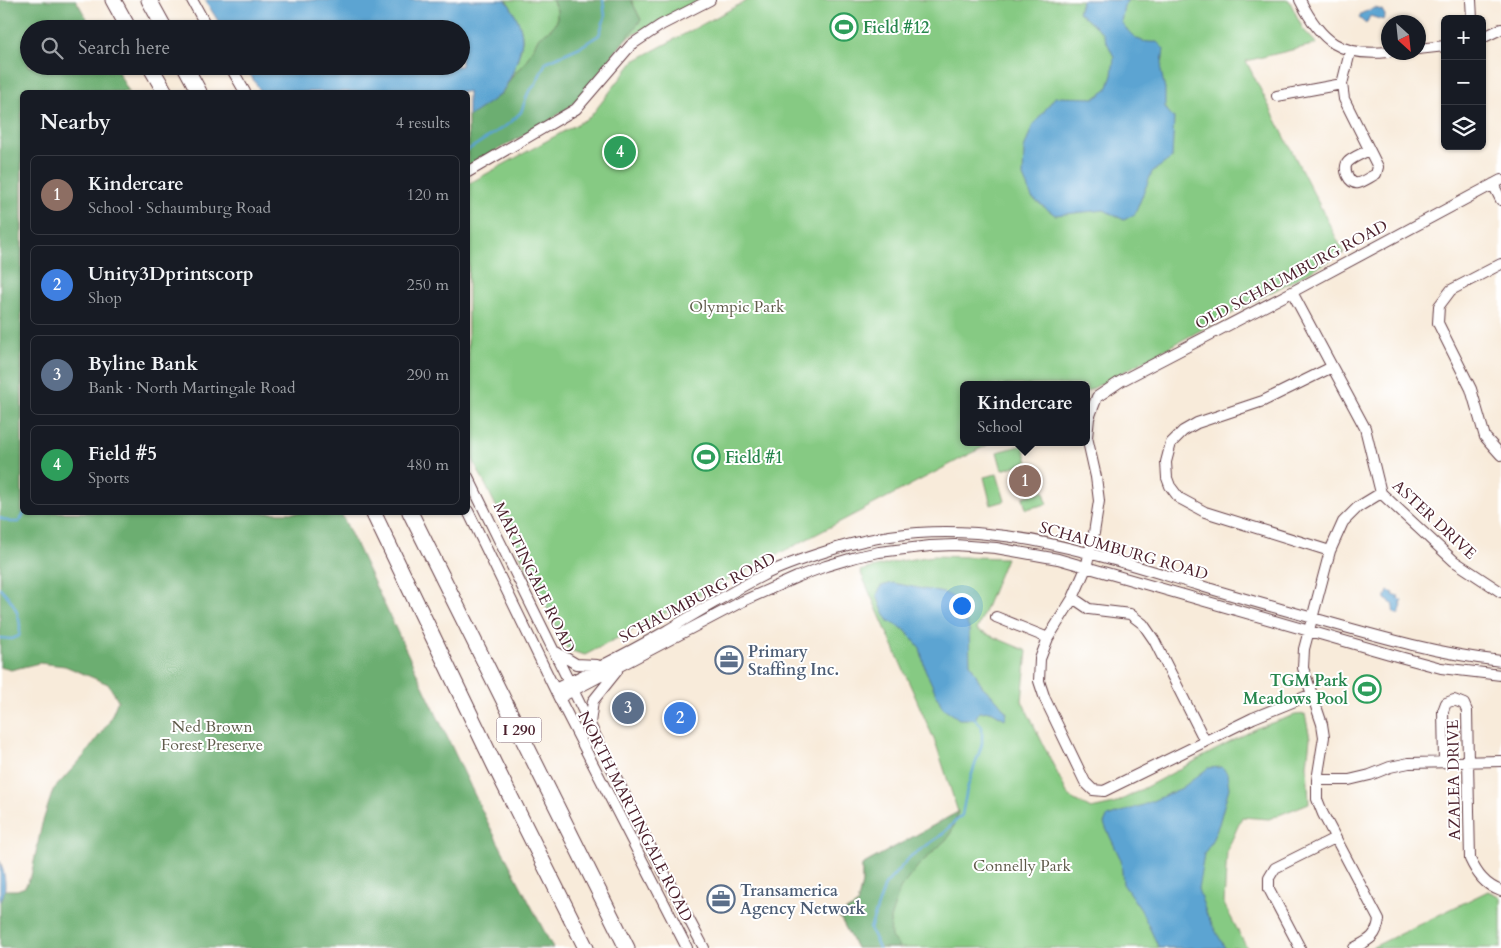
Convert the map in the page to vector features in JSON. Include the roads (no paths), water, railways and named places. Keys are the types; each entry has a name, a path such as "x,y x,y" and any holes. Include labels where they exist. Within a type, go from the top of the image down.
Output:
{"highway":[{"path":"113,0 124,20"},
{"path":"149,0 160,20"},
{"path":"155,75 164,90"},
{"path":"190,75 198,90"},
{"name":"I 290","path":"374,515 494,764 586,948"},
{"name":"I 290","path":"411,515 627,948"}],"street":[{"path":"192,0 203,20"},
{"path":"470,171 576,109 631,46 661,25 710,0"},
{"path":"1300,0 1316,29 1329,41 1350,52 1381,53"},
{"path":"1471,0 1472,15"},
{"path":"1486,36 1501,29"},
{"path":"1426,48 1441,46"},
{"path":"1350,52 1342,84 1344,100 1369,150"},
{"path":"235,75 244,90"},
{"path":"1277,96 1342,84"},
{"path":"1497,182 1501,200"},
{"name":"OLD SCHAUMBURG ROAD","path":"1090,415 1097,397 1121,381 1497,182"},
{"path":"1501,264 1452,290 1439,306 1438,324 1471,390 1485,437 1501,455"},
{"name":"ASTER DRIVE","path":"1292,292 1365,428 1381,493 1454,561 1501,592"},
{"path":"1330,551 1205,512 1179,498 1170,486 1167,478 1166,462 1171,443 1183,431 1197,423 1263,401 1332,367"},
{"name":"OLD SCHAUMBURG ROAD","path":"1089,446 1096,476 1099,501 1090,552"},
{"name":"MARTINGALE ROAD","path":"470,481 572,686"},
{"path":"1354,948 1372,938 1377,930 1379,920 1317,800 1324,737 1322,724 1303,668 1304,649 1330,551 1343,522 1358,507 1381,493"},
{"name":"MARTINGALE ROAD","path":"470,515 557,694"},
{"name":"SCHAUMBURG ROAD","path":"572,686 603,664 665,632 713,602 764,575 837,548 874,539 921,533 958,532 1029,539 1090,552 1258,604 1420,647 1468,657 1501,661"},
{"name":"SCHAUMBURG ROAD","path":"557,694 622,665 743,601 826,566 871,553 930,546 996,548 1058,560 1441,668 1501,674"},
{"path":"1090,552 1086,568 1073,598 1048,638 1040,659 1038,680 1045,699 1085,782 1093,790 1104,790 1253,718 1312,694"},
{"path":"1073,598 1089,609 1130,614 1142,624 1154,640 1205,741"},
{"path":"996,616 1048,638"},
{"path":"555,652 576,664 585,666 603,664"},
{"path":"590,724 593,700 622,665"},
{"name":"NORTH MARTINGALE ROAD","path":"572,686 704,948"},
{"name":"NORTH MARTINGALE ROAD","path":"557,694 687,948"},
{"name":"AZALEA DRIVE","path":"1444,762 1443,711 1446,704 1454,700 1464,704 1467,711 1470,859 1476,872 1484,881 1501,891"},
{"path":"1318,780 1349,780 1408,763 1468,760 1501,761"},
{"path":"1300,948 1269,889 1269,878 1275,868 1335,838"}],"water":[{"path":"205,0 506,0 517,18 522,39 520,52 503,90 492,101 470,116 470,90 260,90 251,75 470,75 470,20 217,20"},
{"path":"1082,0 1128,0 1124,6 1121,22 1136,38 1157,42 1164,49 1161,71 1165,89 1165,108 1174,118 1172,158 1152,172 1135,214 1124,220 1104,210 1055,215 1032,198 1023,177 1024,149 1032,127 1055,97 1095,98 1107,90 1112,75 1114,57 1102,32 1078,12"},
{"path":"1375,8 1382,10 1385,15 1381,15 1381,19 1370,16 1366,24 1359,18 1362,13"},
{"path":"893,583 944,593 959,600 969,629 970,663 982,686 1007,713 1005,719 991,711 979,712 975,719 959,719 942,707 925,669 920,648 905,630 889,621 882,609 877,595 881,586"},
{"path":"1388,591 1394,593 1393,595 1399,597 1398,599 1402,601 1399,614 1393,611 1394,605 1385,599"},
{"name":"TGM Park Meadows Pool","path":"1361,677 1372,686 1371,692 1373,694 1368,701 1362,699 1360,691 1362,689 1356,685"},
{"path":"1222,767 1227,773 1229,788 1219,824 1204,854 1198,889 1207,915 1225,948 1159,948 1141,910 1123,884 1121,860 1104,824 1107,817 1143,805 1182,788 1208,768"},
{"path":"0,861 5,882 3,897 0,902"}],"waterway":[{"path":"470,149 510,123 521,112 528,93 535,85 546,62 582,46 599,35 605,17 603,0"},
{"path":"0,518 10,522 19,522 23,515"},
{"path":"0,588 13,604 20,623 19,636 12,639 0,638"},
{"path":"879,948 870,929 885,885 911,856 939,837 962,815 967,789 982,744 982,726 975,719"}],"place":[{"name":"Field #12","path":"844,27"},
{"name":"Field #5","path":"620,152"},
{"name":"Field #1","path":"706,457"},
{"name":"Kindercare","path":"1025,481"},
{"name":"Primary Staffing Inc.","path":"729,660"},
{"name":"TGM Park Meadows Pool","path":"1367,689"},
{"name":"Byline Bank","path":"628,708"},
{"name":"Unity3Dprintscorp","path":"680,718"},
{"name":"Transamerica Agency Network","path":"721,899"}],"park label":[{"name":"Olympic Park","path":"737,306"},
{"name":"Ned Brown Forest Preserve","path":"212,735"},
{"name":"Connelly Park","path":"1022,865"}]}
